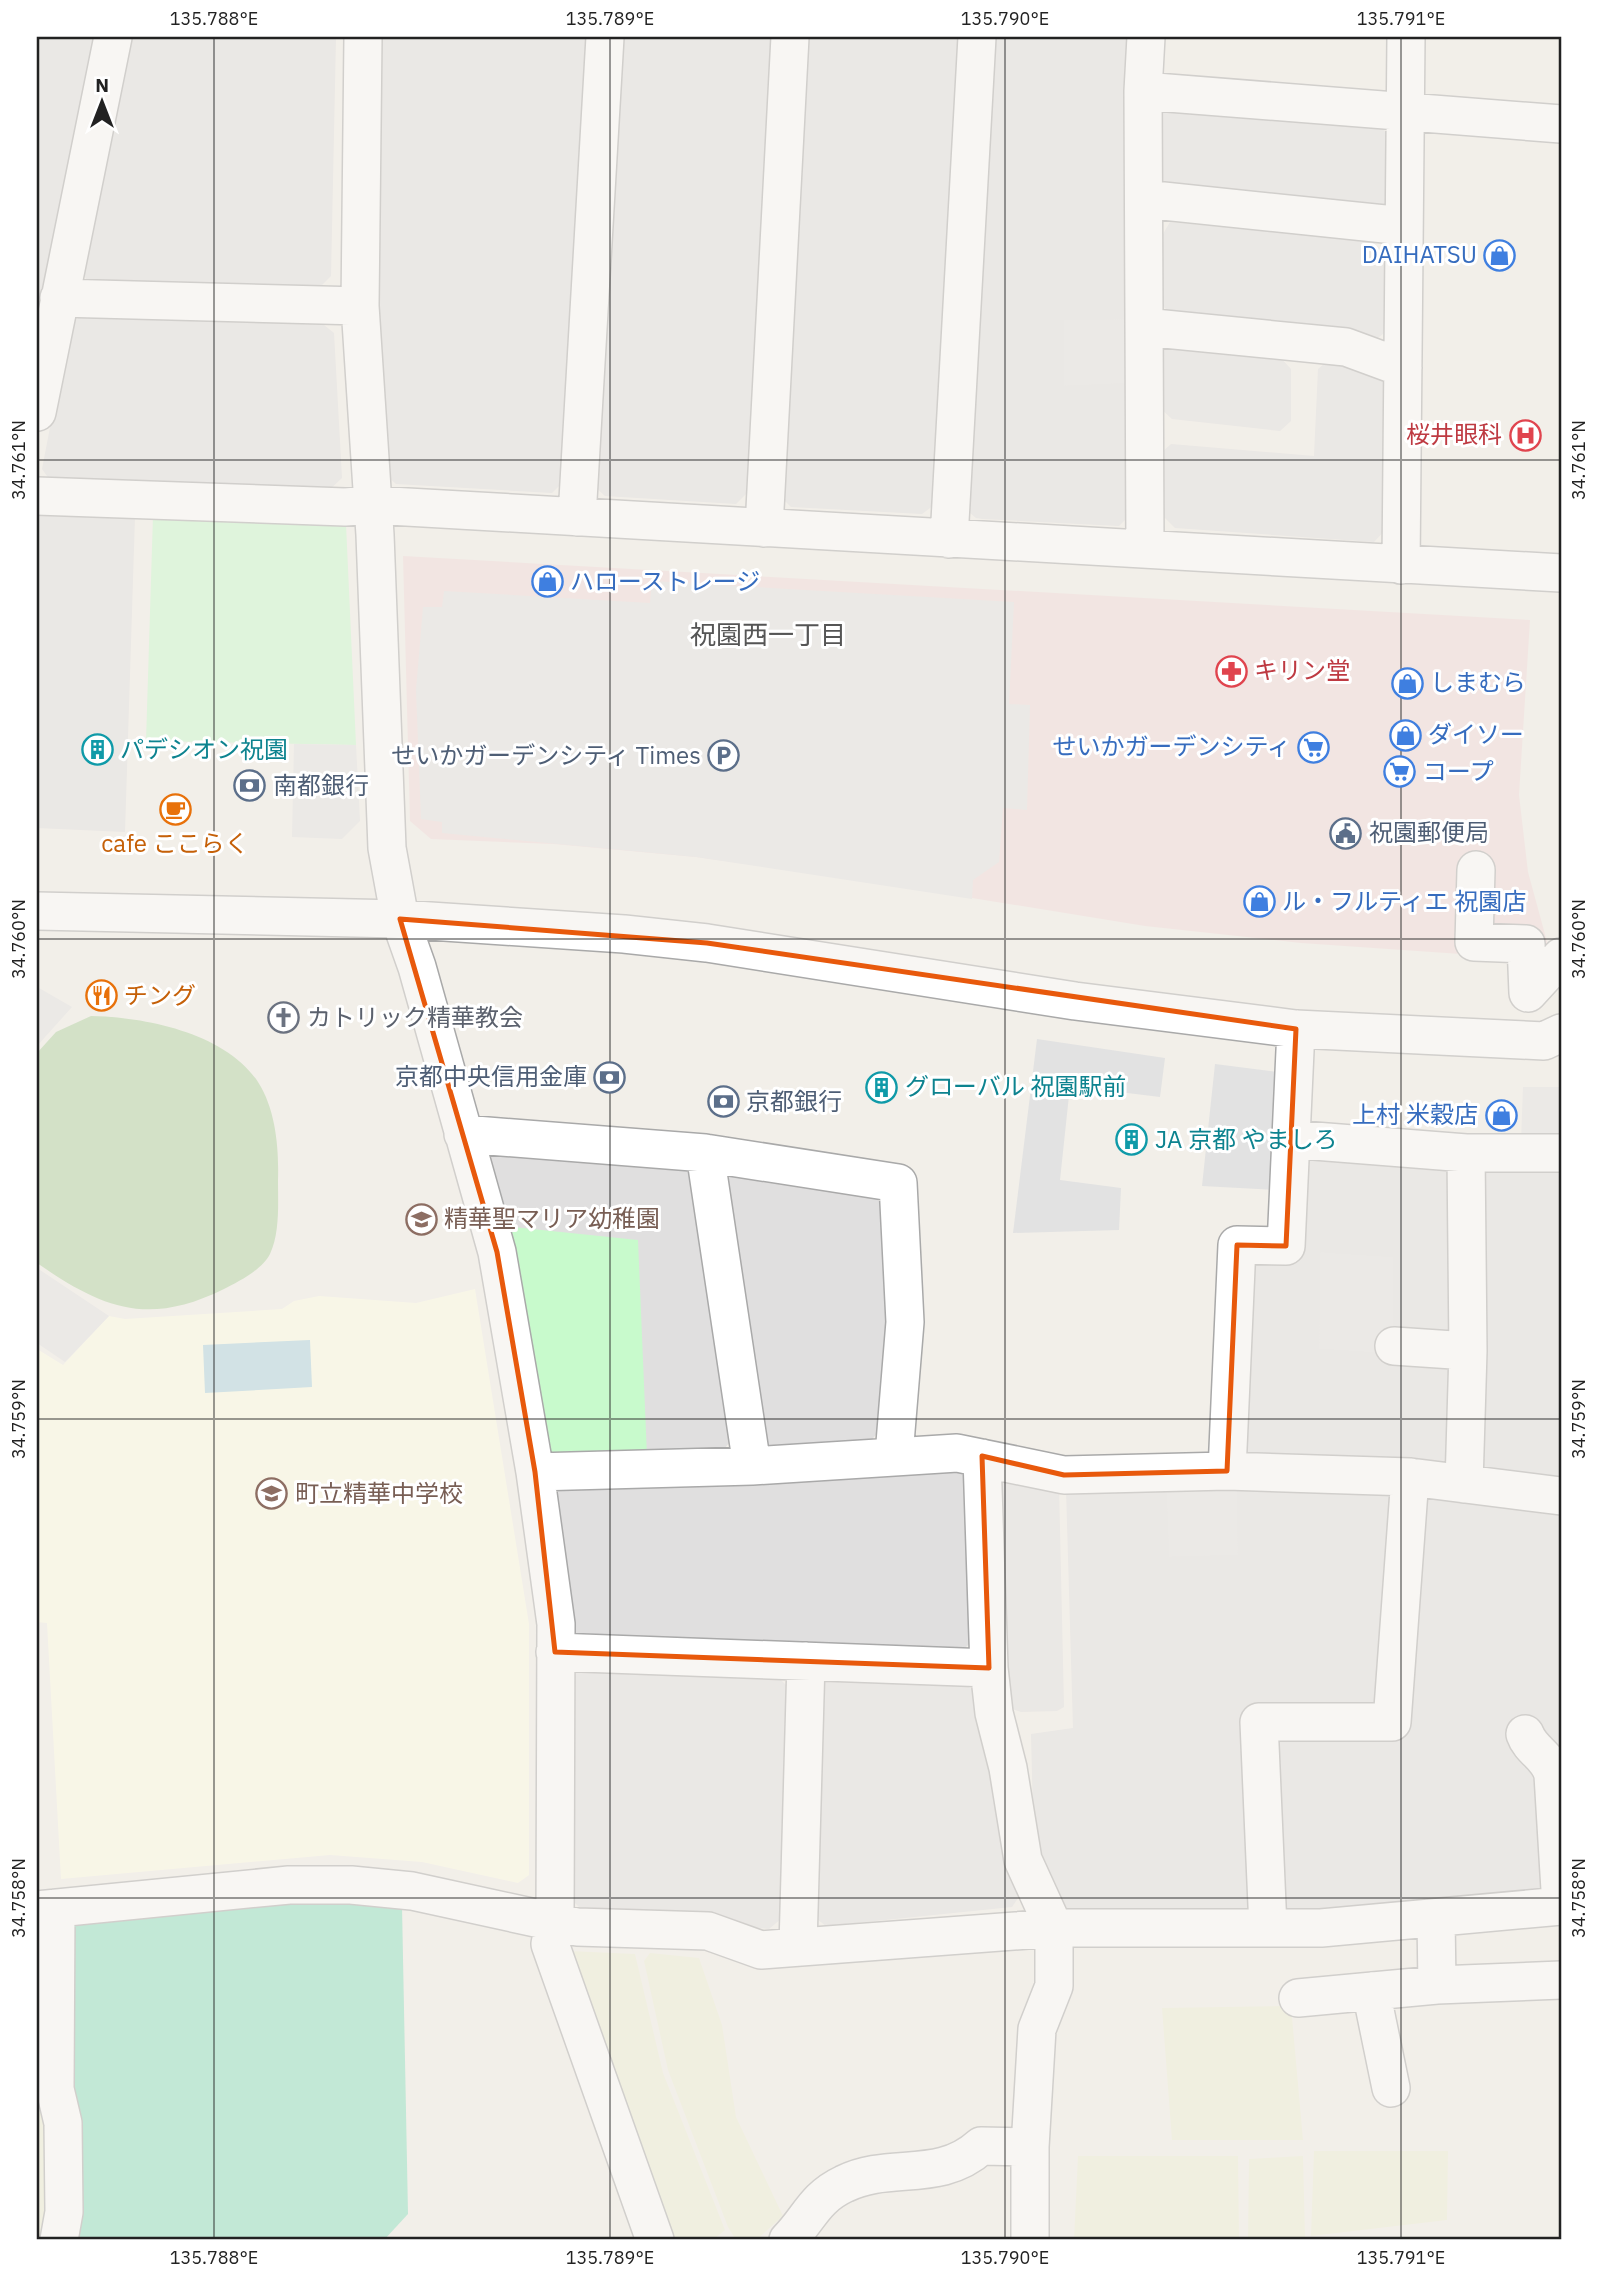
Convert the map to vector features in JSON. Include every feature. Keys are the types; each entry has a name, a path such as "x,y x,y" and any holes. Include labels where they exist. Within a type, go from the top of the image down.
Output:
{"street":[{"path":"37,412 113,37"},
{"path":"363,37 360,306 387,848 400,919 497,1252 535,1472 556,1623 555,1921 550,1944 655,2240"},
{"path":"576,517 605,37"},
{"path":"764,528 790,37"},
{"path":"949,539 976,37"},
{"path":"1145,549 1143,91 1146,37"},
{"path":"1401,565 1406,37"},
{"path":"1143,91 1561,124"},
{"path":"1144,199 1404,226"},
{"path":"59,298 360,306"},
{"path":"1144,327 1346,347 1403,368"},
{"path":"37,496 372,505 1561,573"},
{"path":"1476,870 1474,942 1527,944 1528,993 1561,957"},
{"path":"37,911 400,919 707,943 1075,1001 1296,1029 1544,1041 1561,1033"},
{"path":"1227,1471 1237,1245 1286,1246 1296,1029"},
{"path":"463,1134 705,1153 898,1184 905,1322 894,1455"},
{"path":"1289,1139 1466,1153 1561,1153"},
{"path":"705,1153 752,1466"},
{"path":"1464,1483 1468,1351 1466,1153"},
{"path":"1394,1346 1468,1351"},
{"path":"535,1472 752,1466 957,1453 1064,1475 1227,1471 1410,1477 1561,1496"},
{"path":"982,1458 993,1713 1008,1768 1023,1860 1055,1928 1054,1986 1037,2029 1030,2147 1030,2240"},
{"path":"1268,1928 1259,1722 1392,1722 1410,1477"},
{"path":"555,1652 989,1668"},
{"path":"798,1946 806,1661"},
{"path":"59,2240 64,2212 63,2123 46,2028 46,1909 289,1885 351,1885 412,1891 577,1927 708,1931 761,1950 1055,1928 1321,1928 1561,1906 1553,1774 1551,1765 1529,1744 1525,1734"},
{"path":"1436,1918 1437,1985"},
{"path":"1298,1998 1437,1985 1561,1980"},
{"path":"1371,1991 1391,2088"},
{"path":"790,2240 811,2208 841,2185 858,2177 939,2169 969,2157 981,2146 1030,2147"}],"highlighted area":[{"path":"400,919 707,943 1296,1029 1286,1246 1237,1245 1227,1471 1064,1475 982,1456 989,1668 555,1652 535,1472 497,1252"}],"shaded area":[{"path":"37,37 98,37 37,344"},
{"path":"127,37 336,37 331,276 315,292 89,283 81,271"},
{"path":"377,37 590,37 563,482 552,493 396,484 383,472 372,282"},
{"path":"618,37 776,37 750,490 736,504 605,496 591,483"},
{"path":"805,37 961,37 934,505 922,514 791,507 778,494"},
{"path":"990,37 1130,37 1130,515 1119,526 983,519 976,518 963,507"},
{"path":"1175,104 1375,121 1390,137 1390,204 1382,212 1157,185 1156,117"},
{"path":"1170,222 1371,240 1388,257 1388,330 1374,341 1172,314 1158,302 1159,241"},
{"path":"88,311 319,321 334,333 342,478 328,491 52,483 42,469 70,324"},
{"path":"1130,319 1132,383 1064,386 1064,320"},
{"path":"1170,344 1277,354 1291,369 1291,421 1280,431 1172,419 1159,407 1159,354"},
{"path":"1330,359 1376,373 1389,383 1387,528 1374,542 1175,528 1160,513 1160,454 1171,444 1314,456 1318,369"},
{"path":"37,513 135,516 125,832 37,828"},
{"path":"403,556 1530,620 1519,795 1528,872 1549,949 1549,960 1301,943 1145,926 880,883 696,857 554,844 431,839 410,821"},
{"name":"せいかガーデンシティ Times","path":"652,581 1014,602 1009,704 1030,705 1027,810 1003,808 999,862 973,880 972,899 696,857 442,833 442,822 421,819 416,690 423,607 442,607 444,591 650,603"},
{"path":"294,744 356,745 360,821 342,839 292,837"},
{"path":"37,989 72,1007 37,1046"},
{"path":"1037,1039 1165,1058 1160,1097 1070,1086 1060,1180 1121,1188 1119,1230 1013,1233"},
{"path":"1215,1064 1286,1073 1278,1190 1202,1186"},
{"path":"1523,1087 1561,1087 1561,1144 1521,1142"},
{"path":"500,1148 677,1163 692,1175 733,1438 721,1453 564,1456 487,1162"},
{"path":"1293,1154 1456,1170 1467,1467 1235,1462 1240,1253 1291,1250"},
{"path":"1561,1159 1561,1484 1480,1475 1478,1166"},
{"path":"733,1172 873,1194 884,1207 889,1342 880,1430 868,1444 775,1450 761,1438 723,1185"},
{"path":"1320,1252 1393,1257 1394,1354 1319,1349"},
{"path":"37,1268 109,1316 65,1362 37,1343"},
{"name":"町立精華中学校","path":"475,1289 529,1624 529,1875 518,1883 422,1862 330,1855 61,1879 47,1623 37,1622 37,1349 63,1365 109,1316 125,1319 282,1309 294,1301 319,1296 416,1303"},
{"path":"957,1467 970,1480 973,1641 960,1652 582,1638 569,1627 553,1496 565,1484"},
{"path":"998,1475 1059,1486 1064,1707 1057,1711 1021,1712 1007,1707"},
{"path":"1237,1481 1238,1555 1169,1557 1166,1483"},
{"path":"1417,1486 1561,1503 1561,1900 1291,1917 1281,1908 1278,1731 1401,1731"},
{"path":"1066,1488 1398,1488 1386,1702 1367,1712 1244,1709 1253,1908 1240,1918 1062,1911 1034,1856 1031,1734 1073,1728"},
{"path":"580,1668 775,1674 790,1689 782,1918 769,1929 583,1911 571,1899 569,1679"},
{"path":"833,1675 957,1680 975,1691 1022,1892 1012,1907 826,1926 813,1916 819,1687"},
{"path":"569,1951 635,1954 663,2073 725,2230 713,2240 666,2240"},
{"path":"650,1953 699,1958 722,2025 736,2117 783,2216 756,2240 736,2240 728,2227 668,2070 644,1961"},
{"path":"1291,2006 1303,2140 1172,2140 1162,2008"},
{"path":"37,2110 45,2113 48,2212 43,2240 37,2240"},
{"path":"1314,2151 1448,2151 1447,2220 1311,2236"},
{"path":"1078,2156 1238,2156 1239,2240 1074,2240"},
{"path":"1303,2156 1305,2237 1248,2240 1249,2159"}],"green space":[{"path":"153,515 346,524 356,745 146,741"},
{"path":"91,1016 159,1024 205,1040 244,1065 258,1082 269,1105 277,1143 278,1168 277,1227 273,1246 267,1260 250,1274 197,1301 148,1309 126,1307 83,1291 37,1263 37,1053 56,1032"},
{"path":"503,1226 638,1240 647,1456 562,1459 543,1447"},
{"path":"271,1904 402,1906 408,2214 384,2240 71,2240 66,2086 70,1930 76,1924"}],"water":[{"path":"310,1340 312,1387 205,1393 203,1345"}],"place":[{"name":"DAIHATSU","path":"1500,255"},
{"name":"桜井眼科","path":"1525,435"},
{"name":"ハローストレージ","path":"547,582"},
{"name":"キリン堂","path":"1231,671"},
{"name":"しまむら","path":"1407,683"},
{"name":"ダイソー","path":"1405,735"},
{"name":"せいかガーデンシティ","path":"1314,747"},
{"name":"パデシオン祝園","path":"97,750"},
{"name":"せいかガーデンシティ Times","path":"724,756"},
{"name":"コープ","path":"1400,772"},
{"name":"南都銀行","path":"250,786"},
{"name":"cafe ここらく","path":"175,810"},
{"name":"祝園郵便局","path":"1346,833"},
{"name":"ル・フルティエ 祝園店","path":"1259,902"},
{"name":"チング","path":"101,996"},
{"name":"カトリック精華教会","path":"284,1018"},
{"name":"京都中央信用金庫","path":"610,1077"},
{"name":"グローバル 祝園駅前","path":"882,1087"},
{"name":"京都銀行","path":"723,1102"},
{"name":"上村 米穀店","path":"1501,1115"},
{"name":"JA 京都 やましろ","path":"1132,1140"},
{"name":"精華聖マリア幼稚園","path":"421,1219"},
{"name":"町立精華中学校","path":"272,1494"}],"district":[{"name":"祝園西一丁目","path":"768,635"}]}
